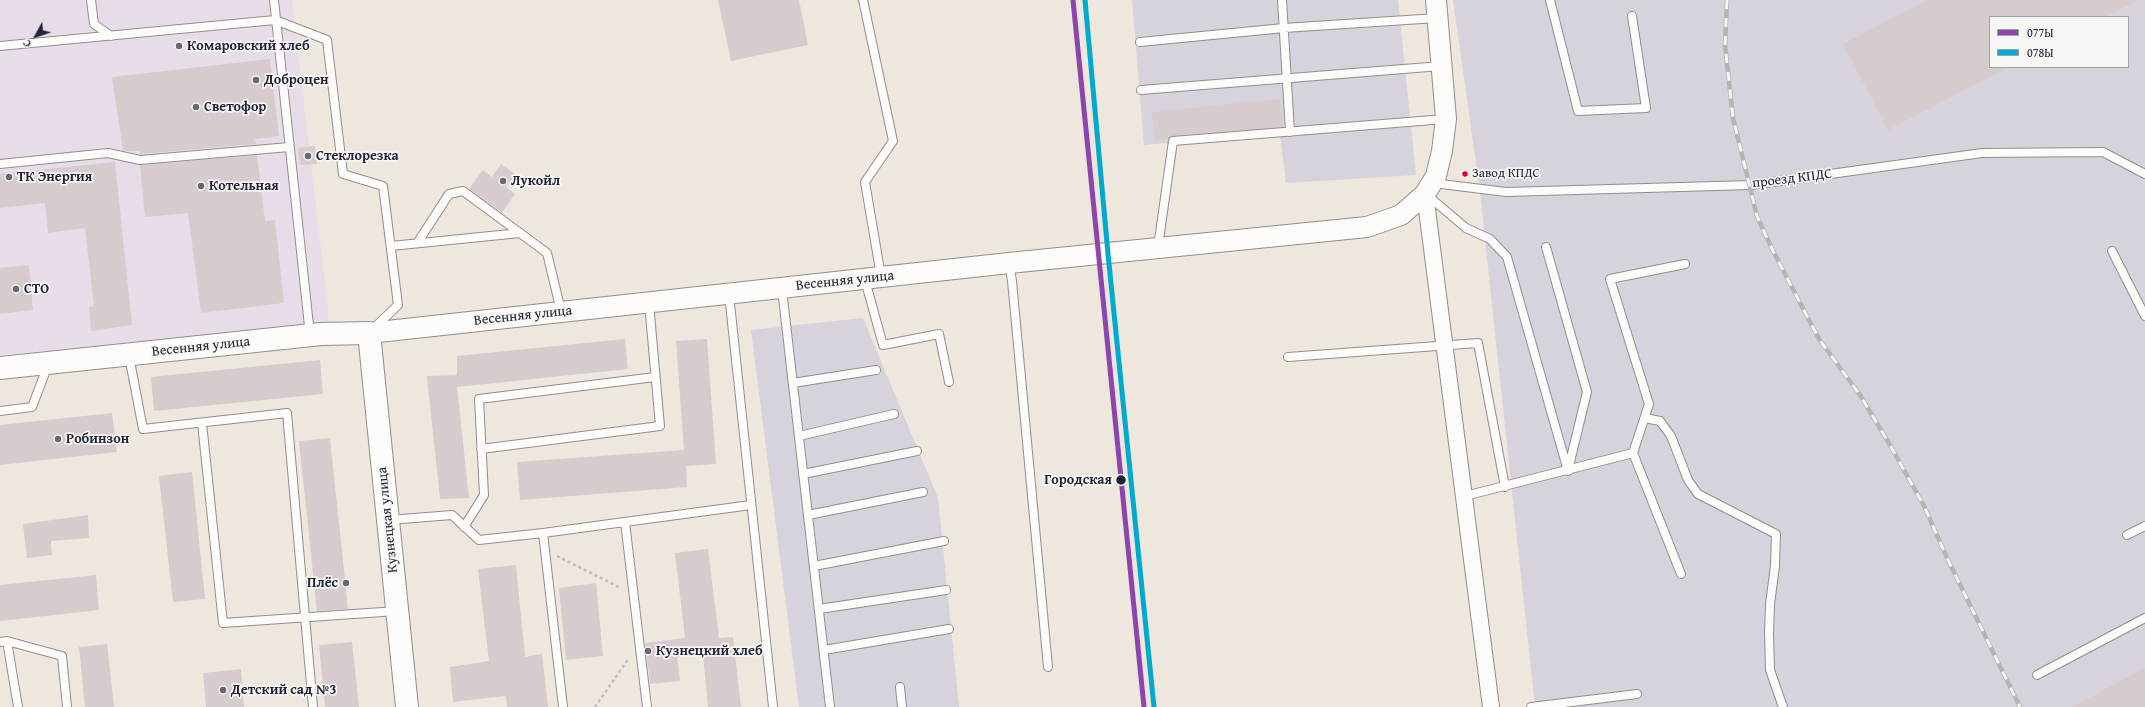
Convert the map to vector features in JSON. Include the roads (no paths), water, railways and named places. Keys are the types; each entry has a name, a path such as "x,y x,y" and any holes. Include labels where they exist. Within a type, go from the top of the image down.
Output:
{"main road":[{"name":"Весенняя улица","path":"0,368 310,335 369,333"},
{"name":"Кузнецкая улица","path":"369,333 407,707"}],"street":[{"path":"1437,9 1446,119 1442,151 1436,176 1429,188 1445,344 1491,707"},
{"name":"Весенняя улица","path":"369,333 1046,259 1367,227 1401,215 1429,188"}],"lane":[{"path":"91,0 94,24 111,36"},
{"path":"274,0 310,335"},
{"path":"863,0 893,142 865,182 873,278 883,345 939,334 949,382"},
{"path":"1282,0 1290,132"},
{"path":"1550,0 1578,111 1646,108 1632,16"},
{"path":"1140,42 1284,28 1437,9"},
{"path":"0,46 275,20 327,40 343,174 383,186 398,305 369,333"},
{"path":"1141,90 1441,66"},
{"path":"1158,248 1173,141 1446,119"},
{"path":"0,164 108,153 140,160 289,147"},
{"name":"проезд КПДС","path":"1429,188 1506,192 1751,185 1982,153 2103,152 2145,174"},
{"path":"1429,188 1466,228 1490,239 1507,257 1568,471"},
{"path":"418,242 449,194 463,191 547,253 561,312"},
{"path":"391,246 418,242 520,233"},
{"path":"1546,247 1587,392 1568,471"},
{"path":"2112,251 2145,316"},
{"path":"1009,263 1013,289 1048,667"},
{"path":"1681,574 1633,453 1649,404 1610,279 1685,264"},
{"path":"782,288 830,707"},
{"path":"729,294 773,707"},
{"path":"481,449 660,426 649,302"},
{"path":"1288,357 1445,344 1478,343 1505,487"},
{"path":"129,355 142,429 287,414 313,707"},
{"path":"0,411 32,407 49,363"},
{"path":"793,383 876,370"},
{"path":"464,527 484,495 479,399 655,377"},
{"path":"799,436 894,414"},
{"path":"1645,418 1660,421 1671,436 1688,480 1698,494 1776,534 1775,566 1770,604 1770,670 1783,707"},
{"path":"202,423 223,623 397,611"},
{"path":"803,474 917,451"},
{"path":"1465,496 1568,471 1633,453"},
{"path":"808,515 922,492"},
{"path":"388,520 452,515 479,540 543,533 751,505"},
{"path":"625,522 648,707"},
{"path":"2127,535 2145,526"},
{"path":"543,533 563,707"},
{"path":"814,566 944,541"},
{"path":"819,609 946,590"},
{"path":"2037,675 2145,618"},
{"path":"824,650 949,628"},
{"path":"18,707 3,642 62,656 68,707"},
{"path":"900,687 902,707"},
{"path":"1531,707 1637,694"}],"railway":[{"path":"1727,0 1725,45 1733,118 1757,216 1772,249 1819,339 1860,395 1924,506 1948,560 2020,707"}],"place":[{"name":"Комаровский хлеб","path":"179,46"},
{"name":"Доброцен","path":"256,80"},
{"name":"Светофор","path":"196,107"},
{"name":"Стеклорезка","path":"308,156"},
{"name":"Завод КПДС","path":"1465,174"},
{"name":"ТК Энергия","path":"9,177"},
{"name":"Лукойл","path":"503,181"},
{"name":"Котельная","path":"201,186"},
{"name":"СТО","path":"16,289"},
{"name":"Робинзон","path":"58,439"},
{"name":"Городская","path":"1121,480"},
{"name":"Плёс","path":"346,583"},
{"name":"Кузнецкий хлеб","path":"648,651"},
{"name":"Детский сад №3","path":"223,690"}]}
